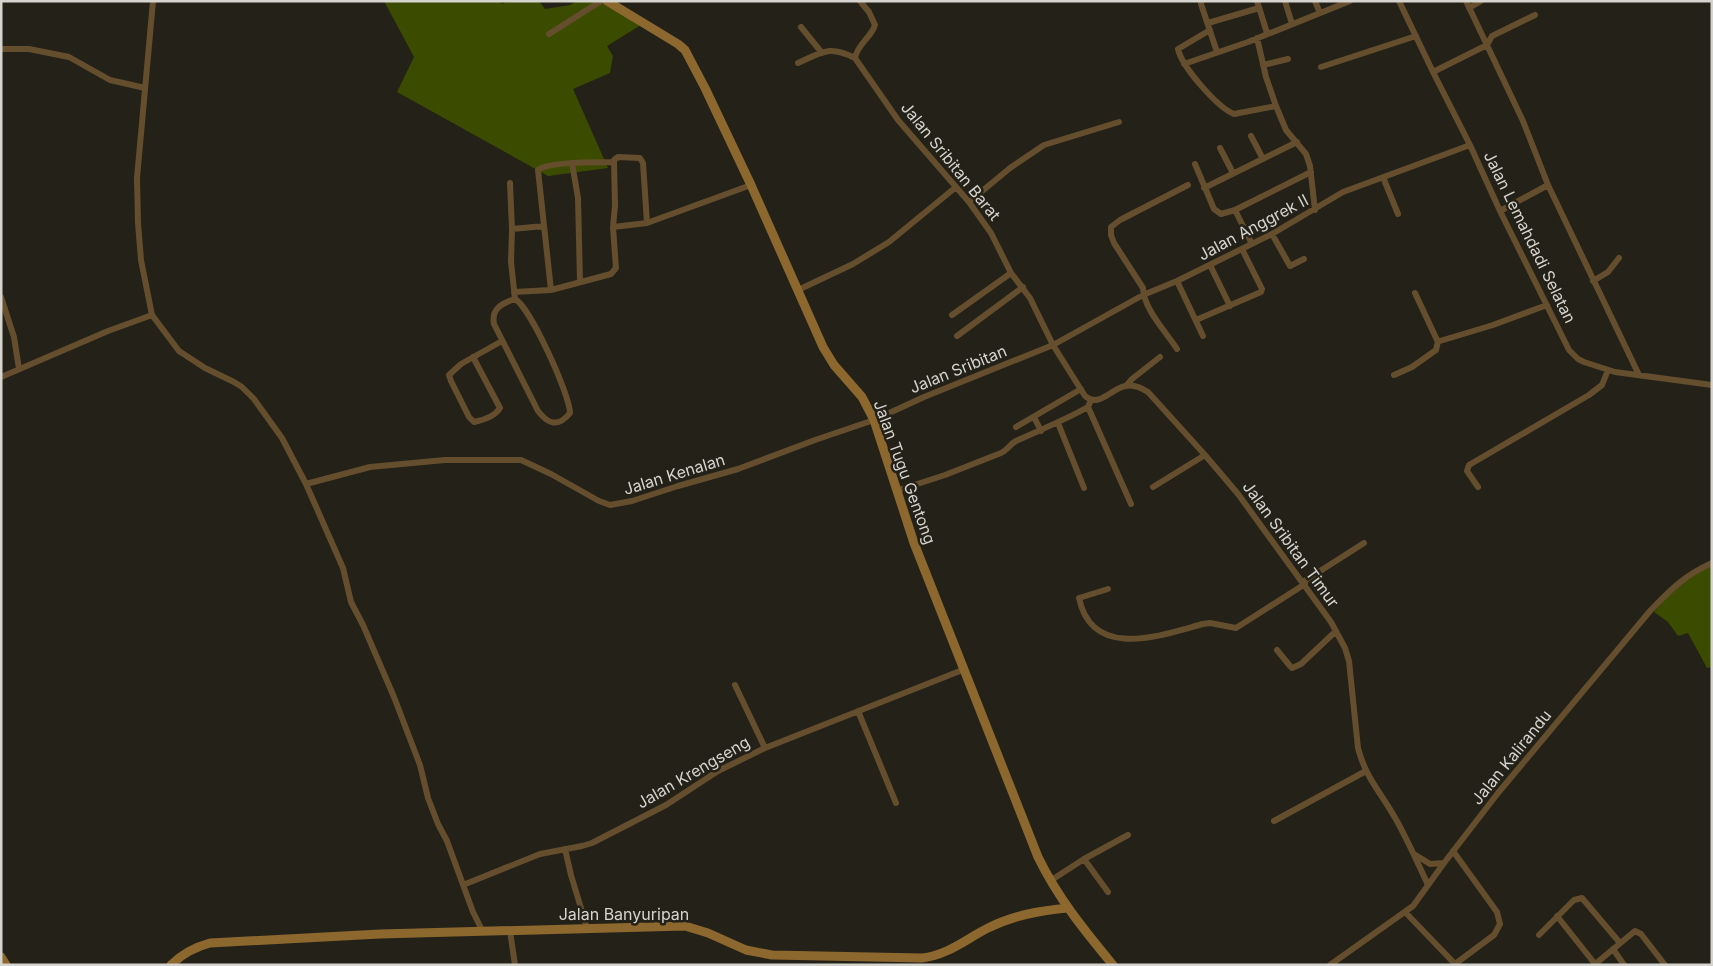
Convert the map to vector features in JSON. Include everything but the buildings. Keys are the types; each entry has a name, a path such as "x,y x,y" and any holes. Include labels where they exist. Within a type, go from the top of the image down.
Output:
{"main road":[{"name":"Jalan Tugu Gentong","path":"607,1 678,44 684,50 705,88 751,185 823,347 834,365 862,397 874,420 914,543 1008,779 1027,833 1050,881 1067,908 1113,965"},
{"name":"Jalan Banyuripan","path":"171,965 184,954 199,946 210,944 380,934 685,926 708,933 746,950 772,955 880,961 935,956 946,952 989,927 1016,916 1036,911 1067,908"},
{"path":"1,956 6,965"}],"street":[{"path":"153,1 138,178 138,223 141,260 152,315 180,351 205,368 234,382 254,400 282,438 306,484 343,568 351,602 394,697 420,766 428,798 447,841 473,912 483,932"},
{"path":"549,34 601,1"},
{"path":"798,63 832,50 842,51 855,58 859,46 874,30 875,25 860,1"},
{"path":"1201,1 1217,52"},
{"path":"1285,1 1292,24"},
{"path":"1315,1 1320,13"},
{"path":"1184,64 1257,38 1350,1"},
{"name":"Jalan Lemahdadi Selatan","path":"1399,1 1569,350 1584,362 1608,370 1712,385"},
{"path":"1481,1 1468,4 1523,121 1548,185 1639,375"},
{"path":"1268,33 1258,4 1209,27 1178,49 1184,64 1211,95 1231,113 1242,113 1276,106"},
{"path":"1432,72 1488,46 1492,36 1535,15"},
{"path":"801,27 822,53"},
{"path":"1321,67 1416,36"},
{"path":"1257,38 1266,77 1286,130 1306,154 1311,172 1315,210"},
{"path":"1,49 29,49 69,57 110,80 145,88"},
{"name":"Jalan Sribitan Barat","path":"855,58 898,120 969,202 991,232 1011,273 1023,287 1040,316 1053,344"},
{"path":"1263,65 1288,59"},
{"path":"969,202 1010,168 1044,146 1119,122"},
{"path":"1251,136 1262,159"},
{"path":"1204,188 1297,142"},
{"name":"Jalan Anggrek II","path":"1053,344 1143,295 1177,281 1272,234 1343,192 1470,145"},
{"path":"1220,148 1233,174"},
{"path":"510,183 511,262 515,296 530,315 554,363 569,402 570,412 567,417 552,423 546,421 538,411 502,341 494,324 493,315 495,310 515,296 551,290 611,274 615,270 613,228 615,206 614,162 618,157 642,160 644,163 647,223"},
{"path":"551,290 538,170 543,166 614,162"},
{"path":"572,163 578,198 580,281"},
{"path":"1195,164 1216,212 1221,214 1235,210 1311,172"},
{"path":"1383,177 1398,214"},
{"path":"1177,349 1150,310 1143,295 1143,288 1114,243 1111,235 1112,228 1120,220 1188,184"},
{"path":"613,228 647,223 751,185"},
{"path":"1500,211 1548,185"},
{"path":"798,290 853,264 889,242 956,187"},
{"path":"1235,210 1252,244"},
{"path":"512,229 544,226"},
{"path":"1272,234 1290,266 1304,259"},
{"path":"1196,320 1262,292 1242,249"},
{"path":"1593,281 1608,272 1619,258"},
{"path":"1210,265 1230,306"},
{"path":"952,315 1011,273"},
{"path":"1177,281 1203,336"},
{"path":"957,336 1023,287"},
{"path":"1394,375 1412,367 1436,350 1438,341 1415,293"},
{"path":"1,297 14,337 19,369"},
{"path":"1438,341 1494,325 1547,305"},
{"path":"1,377 108,331 152,315"},
{"path":"473,357 500,408 491,416 474,422 470,418 449,375 455,368 473,357 502,341"},
{"path":"1053,344 1081,390 1091,400"},
{"name":"Jalan Sribitan","path":"874,420 924,397 1053,344"},
{"path":"1091,400 1101,399 1126,386 1160,357"},
{"path":"1478,487 1467,471 1469,465 1589,395 1602,385 1608,370"},
{"name":"Jalan Sribitan Timur","path":"1126,386 1140,388 1148,392 1205,455 1238,494 1278,551 1304,583 1336,631 1345,648 1351,678 1358,748 1366,771 1369,779 1394,815 1428,885"},
{"path":"1016,427 1081,390"},
{"path":"896,490 945,475 1001,454 1009,449 1013,442 1041,431 1088,407 1091,400"},
{"path":"1088,407 1131,504"},
{"path":"1034,417 1041,431"},
{"name":"Jalan Kenalan","path":"306,484 370,467 445,460 521,460 610,505 725,473 874,420"},
{"path":"1058,423 1084,488"},
{"path":"1153,487 1205,455"},
{"path":"1108,589 1079,598 1087,618 1098,630 1112,637 1122,639 1154,637 1210,623 1236,628 1364,543"},
{"name":"Jalan Kalirandu","path":"1330,965 1406,913 1413,906 1444,862 1527,758 1650,611 1675,585 1712,563"},
{"path":"1278,650 1292,668 1296,667 1336,631"},
{"name":"Jalan Krengseng","path":"463,885 540,854 592,843 666,805 718,771 765,748 965,669"},
{"path":"735,685 765,748"},
{"path":"858,711 896,803"},
{"path":"1274,821 1366,771"},
{"path":"1050,881 1084,859 1128,835"},
{"path":"565,849 587,928"},
{"path":"1406,913 1456,964 1494,934 1500,924 1497,912 1453,851"},
{"path":"1413,854 1430,864 1444,862"},
{"path":"1084,859 1108,892"},
{"path":"1539,935 1574,900 1582,898 1620,944"},
{"path":"1557,916 1595,964 1636,931 1639,932 1665,965"},
{"path":"510,931 515,965"},
{"path":"1613,949 1624,965"}],"green space":[{"path":"384,1 500,1 502,4 507,1 539,1 545,9 570,5 577,1 603,1 641,25 607,46 613,56 610,73 573,89 608,168 548,176 397,92 414,57"},
{"path":"1712,564 1712,667 1707,668 1688,633 1678,636 1668,622 1654,612 1672,590"}]}
